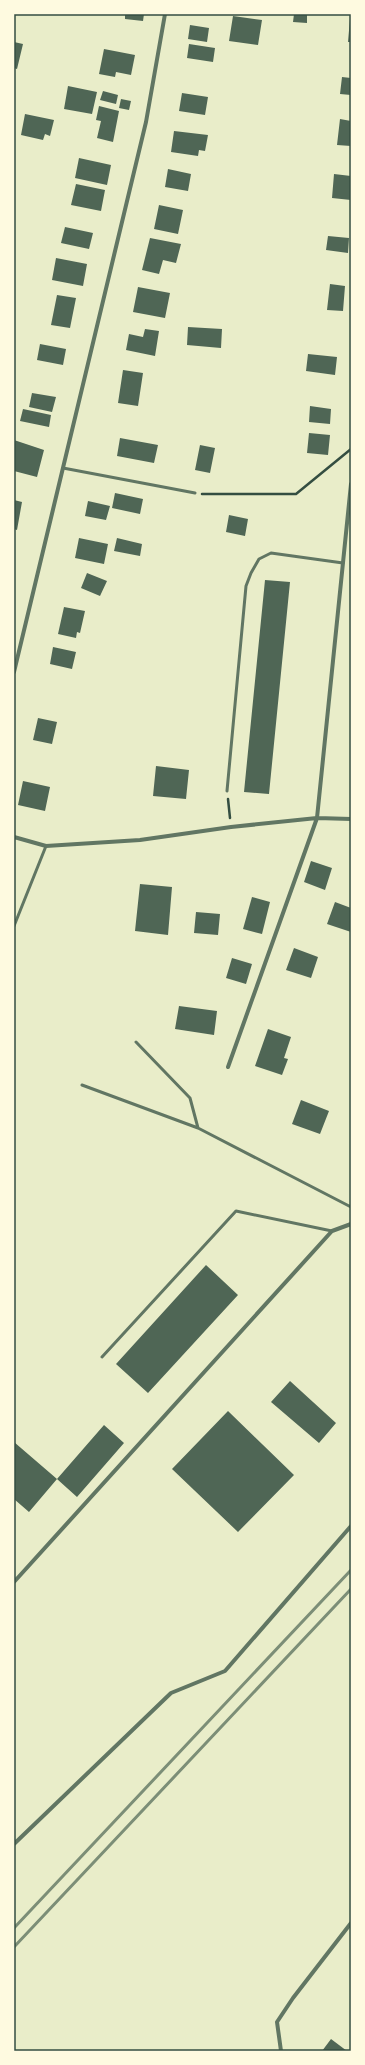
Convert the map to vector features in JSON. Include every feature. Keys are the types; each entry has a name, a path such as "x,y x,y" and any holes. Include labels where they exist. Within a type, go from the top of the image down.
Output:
{"street":[{"path":"14,672 146,122 165,14"},
{"path":"228,1067 317,818 351,484"},
{"path":"14,837 46,846 140,840 231,827 317,818 351,819"},
{"path":"14,1582 332,1231 351,1224"},
{"path":"14,1844 171,1693 225,1671 351,1526"},
{"path":"281,2051 277,2022 293,1998 351,1922"}],"lane":[{"path":"63,468 195,494"},
{"path":"227,791 246,586 251,572 259,559 271,553 343,563"},
{"path":"14,926 46,846"},
{"path":"136,1042 190,1098 198,1128"},
{"path":"82,1085 198,1128 351,1207"},
{"path":"102,1357 236,1211 332,1231"}],"path":[{"path":"195,494 296,494 351,449"},
{"path":"227,791 231,827"}],"building":[{"path":"125,14 144,14 143,21 125,19"},
{"path":"294,14 307,14 307,23 293,22"},
{"path":"233,16 262,20 258,45 229,41"},
{"path":"350,19 351,42 348,42"},
{"path":"190,25 209,28 207,42 188,39"},
{"path":"14,42 23,44 17,69 14,68"},
{"path":"189,44 215,48 213,62 187,58"},
{"path":"104,49 135,55 131,75 116,72 115,77 99,74"},
{"path":"342,77 351,78 351,95 340,94"},
{"path":"68,86 97,92 92,114 64,109"},
{"path":"103,91 118,95 116,104 100,100"},
{"path":"182,93 208,97 205,115 179,111"},
{"path":"121,99 131,101 129,110 119,108"},
{"path":"99,106 119,111 113,142 97,138 101,121 96,120"},
{"path":"25,114 54,120 50,136 45,134 43,140 21,135"},
{"path":"340,119 351,121 351,146 337,145"},
{"path":"174,131 208,135 205,151 199,150 198,156 171,152"},
{"path":"79,158 111,165 107,185 75,178"},
{"path":"168,169 191,174 188,191 165,187"},
{"path":"334,174 351,176 351,200 332,198"},
{"path":"76,184 105,190 101,211 71,205"},
{"path":"159,205 183,210 178,234 154,229"},
{"path":"65,227 93,233 89,249 61,243"},
{"path":"328,236 349,238 348,253 326,250"},
{"path":"150,238 181,244 176,263 163,260 159,274 142,270"},
{"path":"56,258 87,264 83,286 52,280"},
{"path":"330,284 345,286 343,311 327,310"},
{"path":"138,287 170,293 165,318 133,312"},
{"path":"57,295 76,298 70,328 51,325"},
{"path":"188,327 222,329 221,348 187,345"},
{"path":"145,329 159,331 155,356 126,350 129,334 143,337"},
{"path":"40,344 66,349 63,365 37,360"},
{"path":"308,354 337,357 335,375 306,371"},
{"path":"123,370 143,373 138,406 118,403"},
{"path":"32,393 56,397 52,412 29,407"},
{"path":"310,406 331,409 330,424 309,422"},
{"path":"23,409 51,415 49,427 20,421"},
{"path":"309,433 330,435 328,455 307,453"},
{"path":"120,438 158,445 154,463 117,456"},
{"path":"14,440 44,450 37,477 14,471"},
{"path":"200,445 215,448 210,473 195,470"},
{"path":"115,493 143,499 140,514 112,508"},
{"path":"14,500 22,502 17,530 14,529"},
{"path":"88,501 110,506 106,520 85,516"},
{"path":"229,515 248,519 245,536 226,532"},
{"path":"79,538 108,544 104,564 75,558"},
{"path":"117,538 142,544 140,556 114,551"},
{"path":"87,573 107,581 100,596 81,588"},
{"path":"265,580 290,582 269,794 244,792"},
{"path":"64,607 85,611 80,633 77,632 76,638 58,634"},
{"path":"53,647 76,652 72,669 50,664"},
{"path":"38,718 57,722 52,744 33,740"},
{"path":"156,766 189,770 186,799 153,796"},
{"path":"23,781 50,787 45,811 18,805"},
{"path":"311,861 332,868 325,890 304,882"},
{"path":"140,884 172,887 168,935 135,931"},
{"path":"252,897 270,902 262,934 243,929"},
{"path":"335,902 351,908 351,932 327,924"},
{"path":"196,912 220,914 218,935 194,933"},
{"path":"294,948 318,957 311,978 286,970"},
{"path":"232,958 252,964 246,984 226,978"},
{"path":"179,1006 217,1011 214,1035 175,1029"},
{"path":"268,1029 291,1037 284,1058 288,1059 282,1075 255,1066"},
{"path":"301,1100 329,1111 320,1134 292,1124"},
{"path":"206,1265 238,1295 148,1393 116,1364"},
{"path":"290,1381 336,1423 319,1443 271,1402"},
{"path":"228,1411 294,1475 238,1532 172,1469"},
{"path":"104,1425 124,1443 77,1497 57,1479"},
{"path":"14,1442 57,1479 29,1512 14,1499"},
{"path":"331,2039 347,2051 322,2051"}],"railway":[{"path":"14,1928 351,1570"},
{"path":"14,1947 351,1589"}]}
